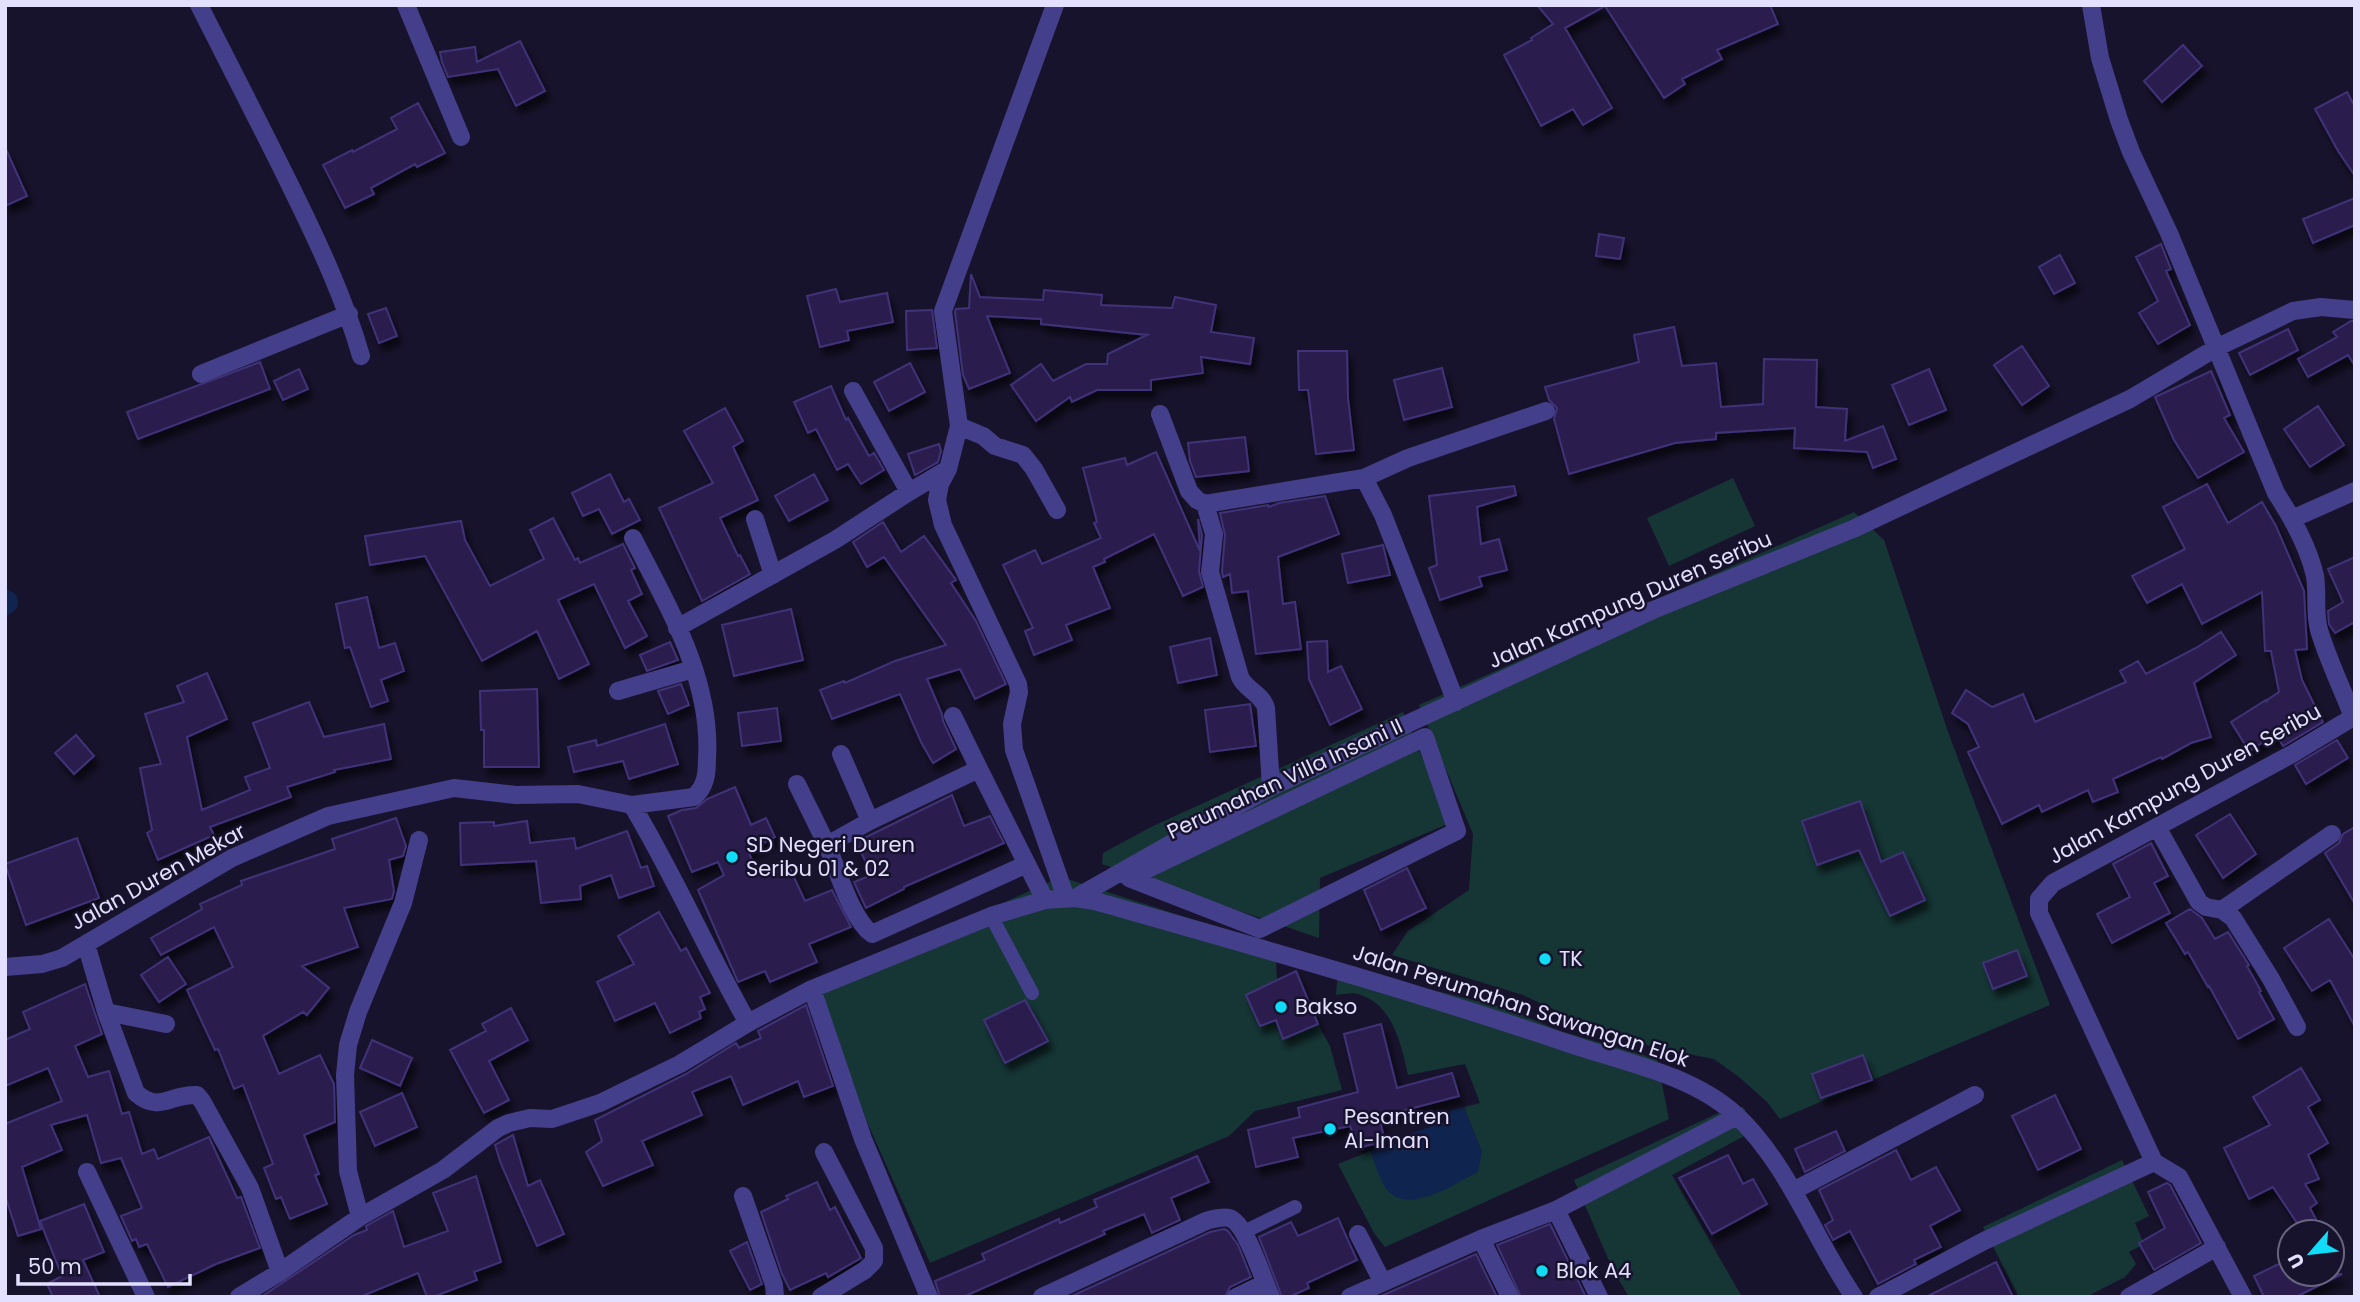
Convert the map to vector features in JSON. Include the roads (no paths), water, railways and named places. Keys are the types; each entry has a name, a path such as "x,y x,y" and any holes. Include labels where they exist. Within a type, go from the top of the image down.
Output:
{"street":[{"path":"199,5 319,246 344,304 360,356"},
{"path":"406,5 461,137"},
{"path":"1055,5 943,311 959,426 937,500 943,525 1018,684 1019,692 1012,724 1014,750 1070,898"},
{"name":"Jalan Kampung Duren Seribu","path":"2091,5 2100,58 2131,152 2169,233 2276,493 2311,559 2316,579 2319,629 2354,716 2292,754 2053,883 2039,899 2039,913 2154,1162 2179,1177 2243,1297"},
{"path":"201,374 344,304"},
{"path":"2216,348 2293,311 2321,307 2355,310"},
{"name":"Jalan Kampung Duren Seribu","path":"239,1297 360,1217 443,1170 509,1122 530,1118 552,1119 600,1103 680,1064 811,989 992,916 1045,900 1070,898 1271,787 1653,610 1864,523 2130,399 2216,348"},
{"path":"853,391 909,492"},
{"path":"1160,414 1189,491 1205,504 1364,478 1408,458 1546,411"},
{"path":"959,426 983,436 995,446 1023,455 1057,510"},
{"path":"677,628 835,540 948,470"},
{"path":"1364,478 1383,515 1456,702"},
{"path":"2292,519 2355,491"},
{"path":"1205,504 1214,534 1210,572 1240,677 1264,702 1266,708 1271,787"},
{"path":"755,519 773,575"},
{"path":"633,538 677,628 693,669 704,701 709,734 705,783 694,797 632,805 661,853 715,964 748,1023"},
{"path":"618,691 693,669"},
{"path":"953,716 1045,900"},
{"name":"Perumahan Villa Insani II","path":"1095,901 1129,878 1425,737 1457,831 1260,929 1129,878"},
{"path":"841,754 870,821"},
{"path":"827,845 870,821 979,769"},
{"path":"797,784 864,929 872,934 1027,864"},
{"name":"Jalan Duren Mekar","path":"5,967 42,964 62,958 232,858 328,816 454,788 516,795 578,794 632,805"},
{"path":"2157,828 2199,902 2206,907 2222,910 2233,918 2297,1027"},
{"path":"2222,910 2332,834"},
{"path":"360,1217 347,1161 345,1075 348,1045 358,1012 403,903 419,839"},
{"name":"Jalan Perumahan Sawangan Elok","path":"1070,898 1095,901 1309,961 1519,1026 1657,1072 1704,1092 1737,1116 1759,1140 1793,1191 1854,1297"},
{"path":"86,944 106,1012 136,1093 145,1101 155,1104 189,1095 197,1096 202,1101 250,1188 280,1272"},
{"path":"811,989 863,1139 929,1297"},
{"path":"106,1012 166,1024"},
{"path":"1793,1191 1975,1095"},
{"path":"1350,1297 1481,1239 1556,1210 1737,1116"},
{"path":"821,1297 865,1270 874,1261 874,1248 824,1152"},
{"path":"1878,1297 1984,1241 2154,1162"},
{"path":"87,1172 146,1297"},
{"path":"743,1196 774,1285 775,1297"},
{"path":"1556,1210 1599,1297"},
{"path":"1042,1297 1206,1221 1227,1217 1237,1222 1244,1232 1268,1290 1236,1297"},
{"path":"1358,1234 1382,1281"},
{"path":"1481,1239 1510,1297"},
{"path":"2129,1297 2217,1247"}],"lane":[{"path":"992,916 1032,993"},
{"path":"1244,1232 1295,1207"}],"water":[{"path":"1464,1107 1482,1152 1478,1172 1433,1195 1421,1198 1398,1198 1388,1191 1370,1151 1398,1143 1398,1138 1447,1121 1451,1110"}],"place":[{"name":"SD Negeri Duren Seribu 01 & 02","path":"732,857"},
{"name":"TK","path":"1545,959"},
{"name":"Bakso","path":"1281,1007"},
{"name":"Pesantren Al-Iman","path":"1330,1129"},
{"name":"Blok A4","path":"1542,1271"}]}
